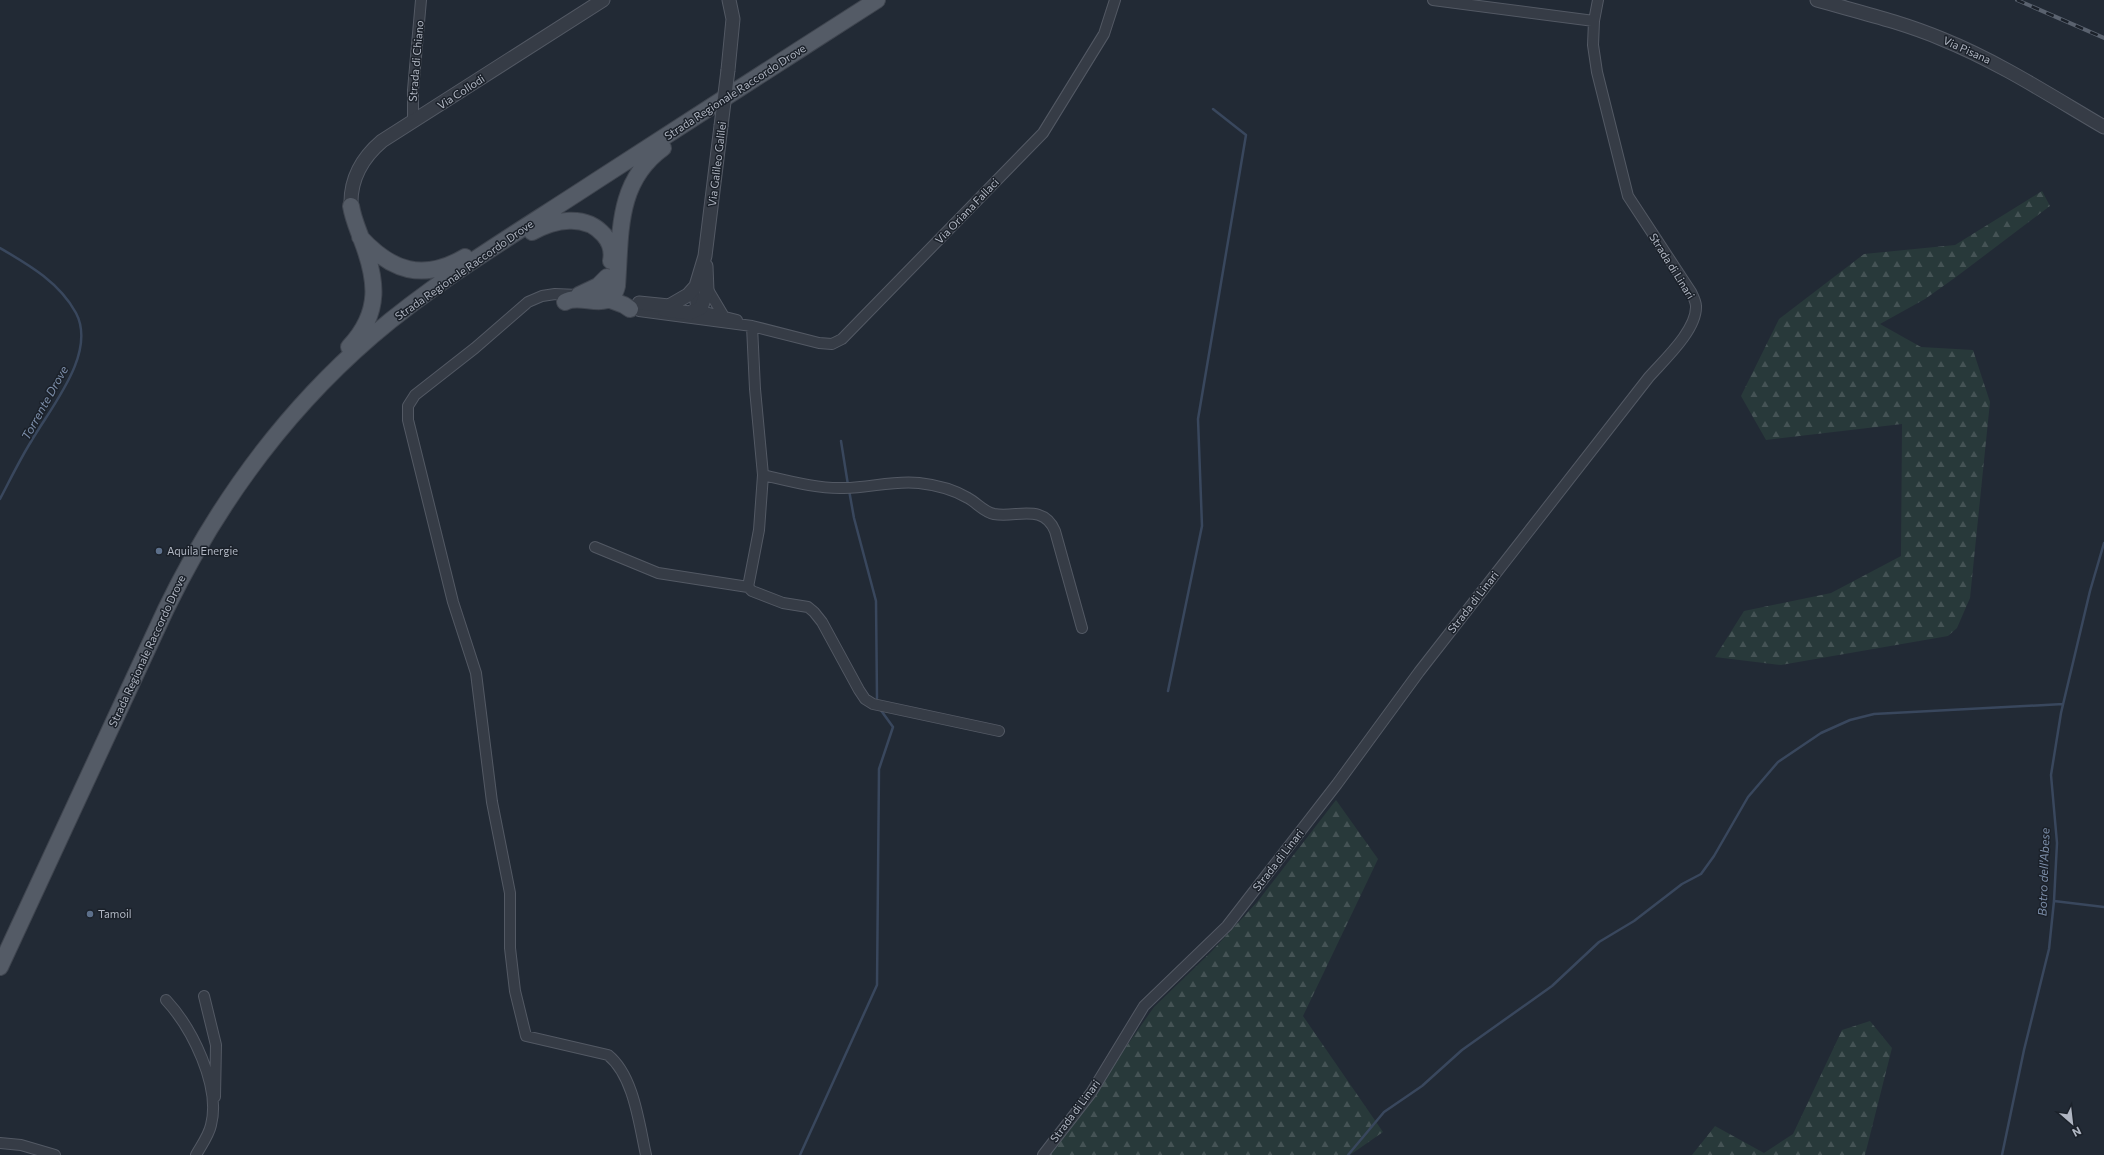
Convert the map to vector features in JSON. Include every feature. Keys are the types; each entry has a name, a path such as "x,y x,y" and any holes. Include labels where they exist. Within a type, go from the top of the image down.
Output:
{"main road":[{"name":"Strada Regionale Raccordo Drove","path":"0,968 166,609 190,561 235,491 288,421 337,369 397,316 451,276 877,0"},
{"path":"612,278 624,206 629,190 642,166 670,142 742,96 765,72"},
{"path":"360,237 376,253 397,266 423,271 438,269 460,260 586,178 598,172 621,165"},
{"path":"288,421 302,395 355,341 368,319 374,300 374,283 371,266 353,220 351,206"},
{"path":"397,316 428,301 533,232 546,225 573,220 586,223 604,235 612,252 612,278 616,290 608,300"},
{"path":"572,298 612,278"},
{"path":"612,278 628,294 636,307"},
{"path":"572,298 600,302 608,300 636,307"}],"street":[{"name":"Strada di Chiano","path":"413,121 413,90 421,0"},
{"name":"Via Collodi","path":"351,206 353,182 366,158 384,139 603,0"},
{"name":"Via Galileo Galilei","path":"698,310 703,305 700,288 728,70 733,19 729,0"},
{"name":"Via Oriana Fallaci","path":"719,318 763,328 819,344 832,344 842,339 853,330 1043,133 1104,34 1115,0"},
{"path":"1433,0 1594,21"},
{"name":"Strada di Linari","path":"1043,1155 1091,1093 1144,1006 1227,926 1337,784 1424,665 1649,377 1686,334 1695,318 1696,306 1691,292 1628,196 1597,72 1593,45 1594,21 1598,0"},
{"name":"Via Pisana","path":"1818,0 1917,29 1943,39 1998,64 2104,128"},
{"path":"669,306 700,288 719,318"},
{"path":"646,1155 632,1092 616,1061 608,1056 526,1036 514,991 510,948 510,893 492,802 476,673 453,602 408,420 408,406 415,394 528,302 542,296 558,294 572,298 719,318"},
{"path":"520,310 542,302 572,298"},
{"path":"636,307 669,306 698,310 719,318"},
{"path":"636,307 690,313 698,310"},
{"path":"748,587 759,530 763,475 755,389 752,326"},
{"path":"763,475 792,482 843,488 896,481 920,483 952,489 992,513 1037,514 1045,516 1051,521 1055,531 1082,628"},
{"path":"596,547 658,573 748,587 756,594 783,603 808,607 822,622 865,699 873,704 999,732"},
{"path":"196,1155 211,1127 217,1085 216,1045 204,996"},
{"path":"166,1000 184,1022 203,1062 212,1095 214,1111"},
{"path":"0,1143 21,1145 55,1155"}],"green space":[{"path":"2042,191 2050,206 1925,299 1880,324 1921,347 1973,350 1990,402 1970,598 1957,628 1948,636 1781,665 1715,657 1744,611 1831,593 1901,556 1902,424 1766,440 1741,396 1779,319 1864,254 1955,245"},
{"path":"1336,800 1378,859 1303,1016 1383,1132 1350,1155 1050,1155 1154,1007 1211,952 1258,901"},
{"path":"1870,1021 1892,1048 1865,1155 1692,1155 1715,1126 1764,1153 1793,1134 1842,1030"}],"waterway":[{"path":"1168,691 1202,526 1198,419 1246,135 1213,109"},
{"name":"Torrente Drove","path":"0,248 22,261 52,283 61,292 76,313 81,329 81,345 69,379 23,455 0,499"},
{"path":"841,441 848,485"},
{"path":"849,490 854,518 876,601 877,698"},
{"name":"Botro dell'Abese","path":"2002,1155 2024,1050 2049,949 2054,901 2057,843 2051,775 2061,713 2090,591 2104,543"},
{"path":"1348,1155 1384,1112 1422,1086 1462,1050 1552,986 1599,942 1634,921 1682,884 1701,874 1714,856 1748,797 1778,762 1821,733 1850,720 1874,714 2063,704"},
{"path":"800,1155 877,985 879,769 893,727 880,709"},
{"path":"2054,901 2104,907"}],"railway":[{"path":"2017,0 2104,38"}],"place":[{"name":"Aquila Energie","path":"159,551"},
{"name":"Tamoil","path":"90,914"}]}
